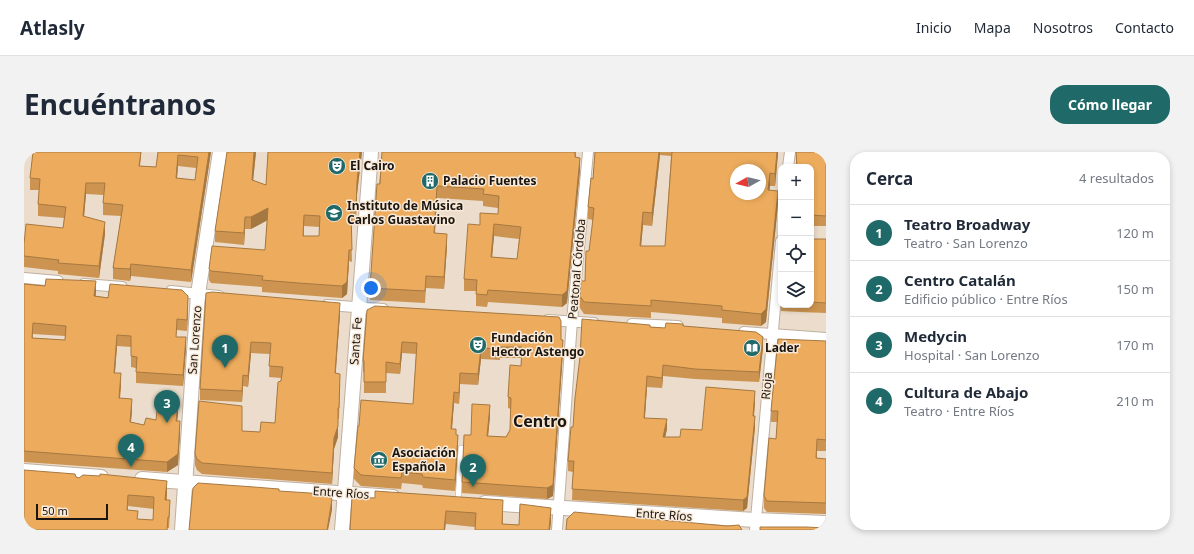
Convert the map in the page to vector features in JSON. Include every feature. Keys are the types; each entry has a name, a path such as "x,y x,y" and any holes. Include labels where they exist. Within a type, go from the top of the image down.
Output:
{"main road":[{"name":"San Lorenzo","path":"182,530 198,294 220,152"},
{"name":"Santa Fe","path":"342,530 371,152"},
{"path":"24,471 79,478 110,477"},
{"name":"Entre Ríos","path":"126,478 405,498"},
{"name":"Entre Ríos","path":"443,500 558,508 755,525 826,523"}],"street":[{"name":"Peatonal Córdoba","path":"557,530 572,321 588,152"},
{"path":"788,164 790,152"},
{"name":"Rioja","path":"755,525 778,272"},
{"path":"24,278 135,288"},
{"path":"158,290 230,297"},
{"path":"320,304 390,309"},
{"path":"542,319 606,323"},
{"path":"621,324 686,327"},
{"path":"733,331 826,338"}],"lane":[{"path":"458,501 461,448"}],"building":[{"path":"33,152 141,152 139,166 156,167 158,152 209,152 191,270 131,264 130,269 113,268 123,205 103,203 105,183 86,183 83,216 105,222 99,266 58,263 59,260 24,256 26,224 63,228 66,207 38,204 40,179 30,178","holes":["178,155 198,157 195,180 176,178"]},
{"path":"227,152 254,152 252,180 266,185 268,152 360,152 356,212 351,211 352,250 349,250 347,282 342,286 262,280 263,276 211,271 209,269 212,246 265,250 268,208 251,217 245,217 244,233 215,231","holes":["304,215 320,216 319,236 303,236"]},
{"path":"382,152 575,152 575,157 580,158 567,291 562,295 488,290 487,295 476,294 477,280 464,279 468,224 480,225 480,213 498,214 499,196 483,194 484,189 437,186 434,233 447,234 444,277 426,276 425,291 370,288 377,184 380,184","holes":["494,224 521,227 517,259 491,257"]},
{"path":"595,152 659,152 652,213 643,212 640,246 665,246 672,152 777,152 775,174 770,173 768,190 778,191 766,309 761,314 722,310 722,306 651,300 651,306 584,302 580,296 581,281 585,281 586,251 589,251 594,208 588,207 591,178 593,179"},
{"path":"796,152 826,152 826,216 814,215 814,164 797,164"},
{"path":"814,239 826,239 826,303 814,302"},
{"path":"46,279 96,281 94,296 108,298 110,284 182,290 188,296 187,320 177,319 176,337 186,337 183,375 136,372 137,357 131,356 131,336 117,335 114,373 121,373 119,398 132,399 130,422 144,425 146,418 156,420 158,402 178,404 176,421 180,421 178,454 167,462 24,451 24,284 45,286","holes":["33,323 66,326 65,340 32,338"]},
{"path":"212,292 340,303 335,373 340,374 339,408 338,426 334,438 332,473 202,463 197,459 195,454 199,401 242,406 242,431 260,432 261,422 275,423 278,382 281,381 283,367 269,366 271,343 251,342 248,376 243,375 242,391 200,389 206,293"},
{"path":"375,306 559,317 561,321 561,340 563,340 553,485 547,488 462,482 464,435 471,435 472,404 490,405 487,436 506,437 510,430 511,398 508,397 510,365 521,366 522,347 500,347 500,349 481,348 478,374 460,373 459,393 454,392 451,429 456,429 456,435 458,435 455,480 423,477 422,474 402,472 401,478 361,475 354,468 361,400 413,404 417,343 402,342 400,364 386,362 386,382 364,382 363,361 367,310"},
{"path":"582,319 650,325 650,327 665,328 666,323 683,324 683,326 756,332 763,337 759,372 695,369 663,365 662,378 647,376 644,418 667,419 663,437 680,437 681,429 702,430 706,387 755,391 753,416 755,416 747,497 743,500 572,489 574,461 568,461 580,357"},
{"path":"778,339 826,341 826,440 817,439 816,458 826,459 826,503 767,501 764,496 769,438 776,439 778,411 771,411"},
{"path":"24,470 75,474 76,477 79,478 83,475 100,476 100,474 167,481 165,500 170,500 167,530 24,530","holes":["128,495 154,497 153,520 137,519 138,511 127,510"]},
{"path":"198,483 325,494 332,499 327,530 189,530 193,488"},
{"path":"375,491 503,500 502,524 519,525 520,504 551,508 549,530 475,530 476,513 446,511 444,530 350,530 352,497 375,498"},
{"path":"574,512 727,526 739,525 742,530 566,530 567,519"},
{"path":"760,527 806,527 826,528 826,530 760,530"}],"place":[{"name":"El Cairo","path":"337,166"},
{"name":"Palacio Fuentes","path":"430,181"},
{"name":"Instituto de Música Carlos Guastavino","path":"334,213"},
{"name":"Fundación Hector Astengo","path":"478,345"},
{"name":"Lader","path":"752,348"},
{"name":"Teatro Broadway","path":"225,368"},
{"name":"Medycin","path":"167,423"},
{"name":"Asociación Española","path":"379,460"},
{"name":"Cultura de Abajo","path":"131,467"},
{"name":"Centro Catalán","path":"473,487"}],"district":[{"name":"Centro","path":"540,421"}]}
